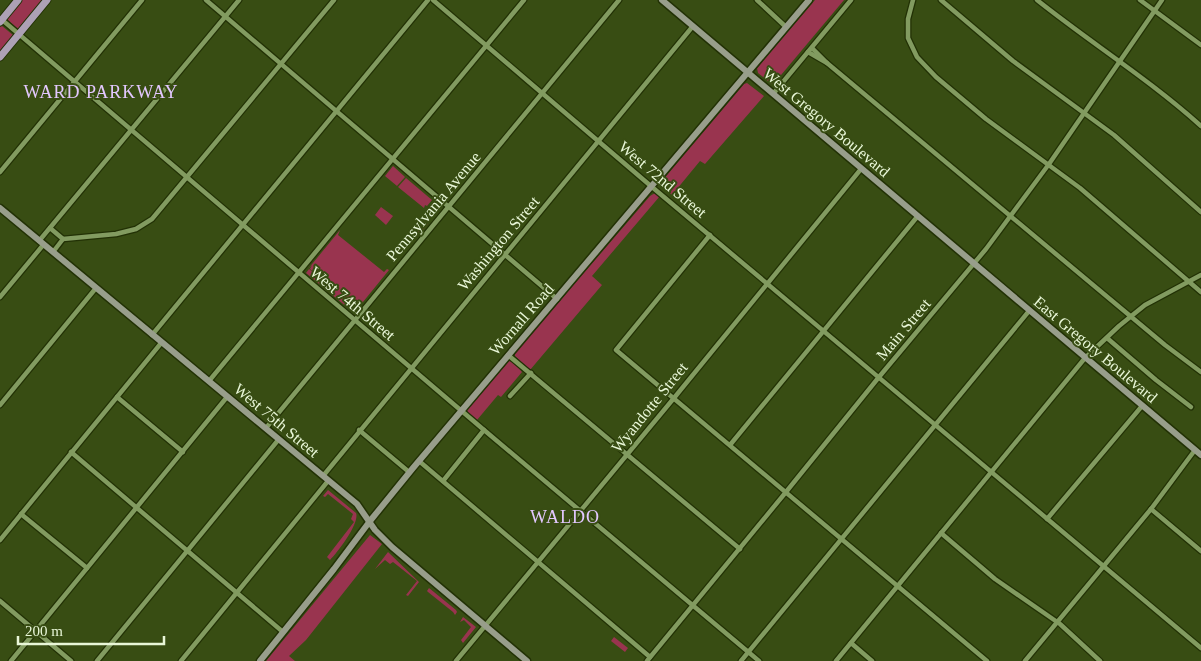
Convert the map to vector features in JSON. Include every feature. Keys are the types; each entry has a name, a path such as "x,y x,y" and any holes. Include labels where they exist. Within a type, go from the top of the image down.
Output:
{"main road":[{"path":"1,20 18,0"},
{"path":"0,57 47,0"},
{"name":"West Gregory Boulevard","path":"662,0 974,264"},
{"name":"Wornall Road","path":"260,661 418,461 809,0"},
{"name":"West 75th Street","path":"0,208 357,504 375,530 392,547 527,661"},
{"name":"East Gregory Boulevard","path":"974,264 1142,406 1199,451"}],"street":[{"path":"0,172 142,0"},
{"path":"206,0 557,299"},
{"path":"0,297 41,243 50,228 239,0"},
{"path":"50,228 63,239 116,234 136,229 152,219 334,0"},
{"path":"152,335 428,0"},
{"name":"West 72nd Street","path":"433,0 652,187 1201,648"},
{"path":"209,381 524,0"},
{"name":"Pennsylvania Avenue","path":"266,428 619,0"},
{"path":"757,0 786,27"},
{"path":"773,94 851,0"},
{"path":"913,0 907,30 908,38 916,57 936,77 986,119 1080,188 1201,292"},
{"path":"941,0 1005,55 1114,135 1201,212"},
{"path":"1037,0 1162,94 1201,126"},
{"path":"1140,0 1201,45"},
{"name":"Main Street","path":"648,659 974,264 1049,164 1162,0"},
{"name":"West 74th Street","path":"1,20 759,661"},
{"name":"Washington Street","path":"181,661 325,478 359,430 693,26"},
{"path":"810,50 1165,345 1201,372"},
{"name":"Wyandotte Street","path":"456,661 674,398 860,169"},
{"path":"730,446 918,216"},
{"path":"710,235 616,350 987,661"},
{"path":"53,252 63,239"},
{"path":"836,661 1086,358 1144,305 1201,275"},
{"path":"0,405 96,288"},
{"path":"741,661 1029,310"},
{"path":"1107,338 1191,407"},
{"path":"0,540 162,342"},
{"path":"508,355 740,549"},
{"path":"510,396 531,373"},
{"path":"11,661 227,396"},
{"path":"117,397 183,452"},
{"path":"1047,519 1142,406"},
{"path":"359,430 409,472"},
{"path":"442,481 484,430"},
{"path":"97,661 279,439"},
{"path":"1025,661 1199,451"},
{"path":"71,452 188,549 283,632"},
{"path":"418,461 538,561 648,659"},
{"path":"1150,509 1201,551"},
{"path":"21,514 87,568"},
{"path":"940,533 994,579 1060,624 1100,661"},
{"path":"0,601 71,661"},
{"path":"851,643 872,661"}],"shaded area":[{"path":"22,0 43,0 19,29 7,19"},
{"path":"815,0 844,0 772,84 758,73 757,68"},
{"path":"2,26 13,35 0,51 0,27"},
{"path":"747,83 764,96 705,164 700,161 672,195 663,187 662,181 744,84"},
{"path":"393,166 405,177 397,186 385,176"},
{"path":"406,178 432,200 427,206 425,205 424,208 398,187"},
{"path":"655,193 660,196 592,276 602,285 530,370 515,356 515,353 650,196"},
{"path":"381,207 393,216 386,225 375,215"},
{"path":"425,221 428,224 404,252 401,249 414,233 416,234"},
{"path":"340,230 338,235 384,272 387,269 389,270 354,313 306,273 309,269 325,282 310,269 312,265 308,269"},
{"path":"509,361 513,362 522,372 501,397 498,395 477,420 467,410"},
{"path":"328,490 356,513 355,523 348,537 330,560 327,557 354,522 351,519 353,514 328,494 325,497 323,496"},
{"path":"370,535 382,544 306,640 289,656 295,661 266,661"},
{"path":"388,552 419,582 408,596 406,595 417,581 393,562 390,564 385,560 375,569"},
{"path":"429,588 456,610 455,615 427,591"},
{"path":"463,617 476,627 463,643 461,640 471,627 464,620 460,622"},
{"path":"614,637 628,648 625,652 611,641"}],"district":[{"name":"WARD PARKWAY","path":"101,92"},
{"name":"WALDO","path":"565,517"}]}
